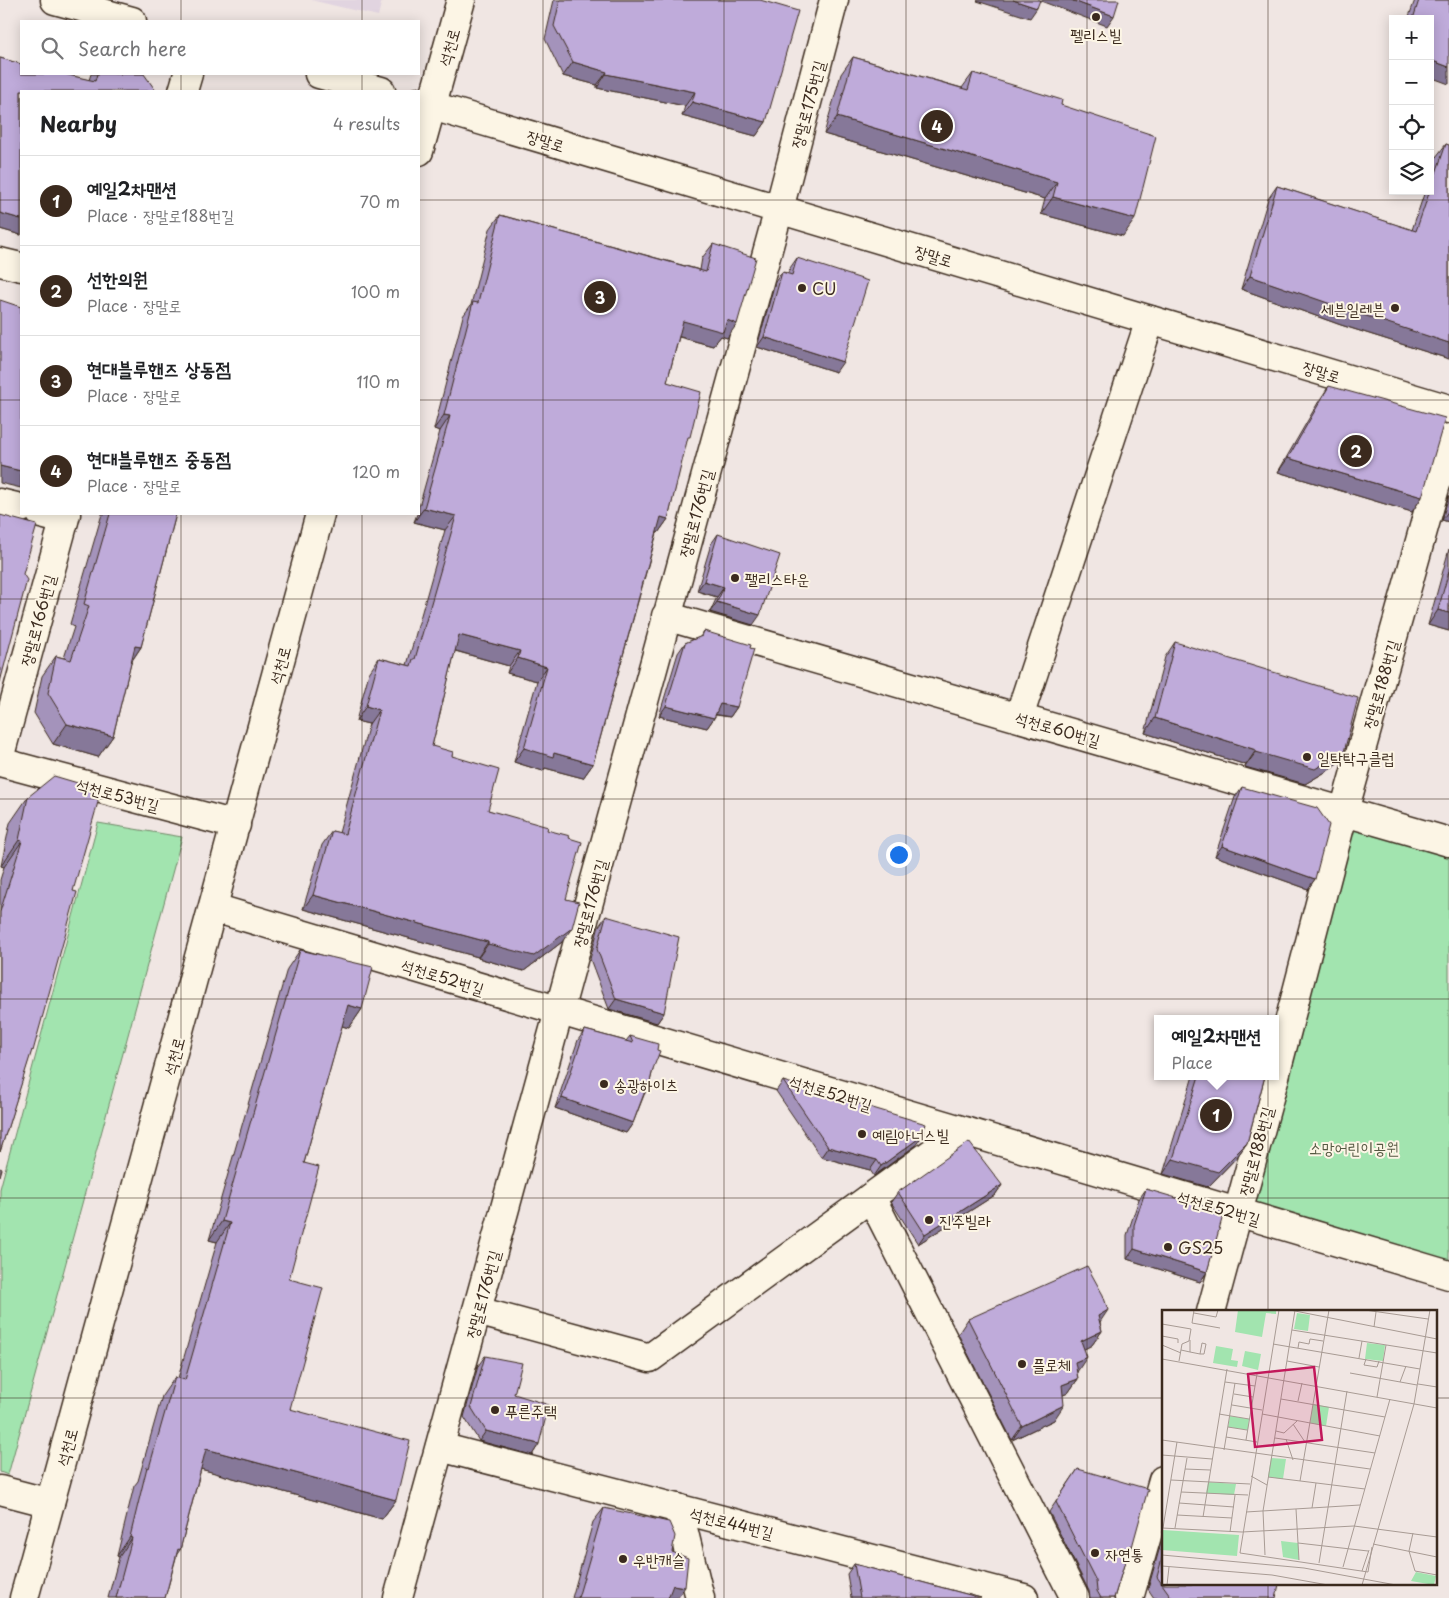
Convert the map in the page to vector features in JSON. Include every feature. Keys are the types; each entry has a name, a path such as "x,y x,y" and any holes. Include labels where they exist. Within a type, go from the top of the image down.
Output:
{"street":[{"path":"55,0 128,20"},
{"name":"석천로","path":"420,143 425,104 461,0"},
{"name":"장말로175번길","path":"779,209 834,0"},
{"path":"183,90 188,75"},
{"path":"323,75 377,90"},
{"name":"장말로","path":"425,104 1449,409"},
{"name":"장말로176번길","path":"398,1598 779,209"},
{"path":"0,262 20,268"},
{"path":"1018,717 1150,320"},
{"name":"장말로188번길","path":"1279,1061 1344,811 1449,438"},
{"path":"0,503 20,508"},
{"name":"석천로","path":"24,1598 214,908 320,515"},
{"name":"장말로166번길","path":"0,756 57,516"},
{"name":"석천로60번길","path":"666,616 1449,842"},
{"name":"석천로53번길","path":"0,762 236,826"},
{"name":"석천로52번길","path":"214,908 1449,1275"},
{"name":"장말로188번길","path":"1212,1310 1274,1080"},
{"path":"477,1311 650,1358 962,1131"},
{"path":"871,1197 1074,1598"},
{"name":"석천로44번길","path":"440,1447 1024,1598"},
{"path":"1129,1598 1162,1483"},
{"path":"0,1490 50,1503"},
{"path":"678,1508 700,1598"}],"shaded area":[{"path":"311,0 382,0 378,16"}],"green space":[{"name":"소망어린이공원","path":"1344,811 1449,842 1449,1275 1239,1213 1274,1080 1279,1080 1279,1060"},
{"path":"98,823 182,837 8,1475 0,1472 0,1189"}],"building":[{"path":"560,0 760,0 798,11 766,122 692,102 695,92 606,74 607,72 573,62 554,26"},
{"path":"1013,0 1040,0 1037,8"},
{"path":"1071,0 1119,0 1114,16"},
{"path":"1419,0 1449,0 1449,67 1434,61 1434,15 1414,15"},
{"path":"853,57 968,90 973,73 1062,100 1061,105 1156,136 1135,219 1053,197 1057,182 837,117"},
{"path":"0,58 20,64 20,75 68,75 95,81 97,75 145,75 155,90 20,90 20,219 0,213"},
{"path":"1446,144 1449,145 1449,343 1250,276 1277,186 1416,231 1428,195 1434,195 1434,179"},
{"path":"500,215 706,272 713,244 756,258 737,324 727,320 723,332 683,321 667,382 701,392 668,519 661,517 593,764 554,753 553,757 524,748 547,667 518,658 520,651 459,635 432,746 453,752 452,756 499,770 488,810 548,827 547,830 570,836 569,838 582,842 566,899 579,902 572,928 534,956 313,895 332,831 345,834 379,710 366,706 379,658 411,666 413,659 415,659 456,516 424,508 450,416 444,415 473,302 478,303"},
{"path":"797,258 868,281 843,362 764,337 782,272 792,275"},
{"path":"0,300 20,307 20,471 0,466"},
{"path":"1329,386 1445,418 1422,497 1288,458"},
{"path":"0,515 37,525 23,574 27,580 0,682"},
{"path":"110,515 176,515 141,647 135,646 113,736 67,724 48,693 56,656 71,660 89,606 84,604"},
{"name":"팰리스타운","path":"718,534 780,555 760,615 717,602 724,587 704,581"},
{"path":"1449,571 1449,613 1438,610"},
{"path":"704,631 751,645 750,648 754,649 737,707 720,704 714,718 666,706 685,643 702,636"},
{"path":"1175,642 1358,698 1344,752 1315,769 1256,752 1256,750 1155,718"},
{"path":"54,776 98,789 98,802 73,891 77,892 33,1051 0,1152 0,912 22,841 19,840 28,797"},
{"path":"1242,787 1317,808 1329,825 1315,879 1222,846"},
{"path":"606,916 679,937 664,1013 616,999 597,949"},
{"path":"300,950 373,967 362,1009 348,1005 304,1163 319,1167 289,1279 323,1288 290,1409 410,1441 396,1500 206,1449 180,1550 178,1549 165,1598 116,1598 132,1538 130,1537 147,1467 149,1468 175,1377 185,1380 230,1223 222,1221"},
{"name":"송광하이츠","path":"585,1030 633,1043 630,1036 658,1044 657,1050 660,1051 649,1086 648,1083 633,1123 562,1098"},
{"path":"1198,1080 1264,1080 1247,1143 1218,1172 1173,1159"},
{"name":"예림아너스빌","path":"783,1081 926,1124 922,1136 881,1166 877,1160 828,1147"},
{"name":"진주빌라","path":"969,1142 1002,1185 925,1234 898,1192"},
{"name":"GS25","path":"1146,1189 1224,1212 1207,1272 1134,1249 1134,1225"},
{"name":"플로체","path":"1087,1266 1103,1295 1108,1310 1098,1316 1102,1331 1081,1341 1087,1357 1075,1362 1078,1379 1062,1385 1064,1405 1022,1426 968,1319"},
{"name":"푸른주택","path":"485,1356 522,1363 514,1394 549,1405 539,1444 486,1431 471,1407"},
{"name":"자연통","path":"1078,1469 1148,1489 1132,1547 1130,1545 1114,1598 1101,1598 1097,1591 1096,1581 1056,1502"},
{"name":"우반캐슬","path":"604,1508 669,1522 675,1536 672,1552 688,1558 685,1587 673,1585 668,1598 578,1598"},
{"path":"1162,1559 1162,1584 1157,1577"},
{"path":"854,1564 981,1598 860,1598"},
{"path":"1163,1586 1279,1586 1276,1598 1172,1598"}],"place":[{"name":"펠리스빌","path":"1096,17"},
{"name":"현대블루핸즈 중동점","path":"937,126"},
{"name":"CU","path":"802,288"},
{"name":"현대블루핸즈 상동점","path":"600,297"},
{"name":"세븐일레븐","path":"1395,308"},
{"name":"선한의원","path":"1356,451"},
{"name":"팰리스타운","path":"735,578"},
{"name":"일탁탁구클럽","path":"1307,757"},
{"name":"송광하이츠","path":"604,1084"},
{"name":"예일2차맨션","path":"1216,1115"},
{"name":"예림아너스빌","path":"862,1134"},
{"name":"진주빌라","path":"929,1220"},
{"name":"GS25","path":"1168,1247"},
{"name":"플로체","path":"1022,1364"},
{"name":"푸른주택","path":"495,1410"},
{"name":"자연통","path":"1095,1553"},
{"name":"우반캐슬","path":"623,1559"}]}
